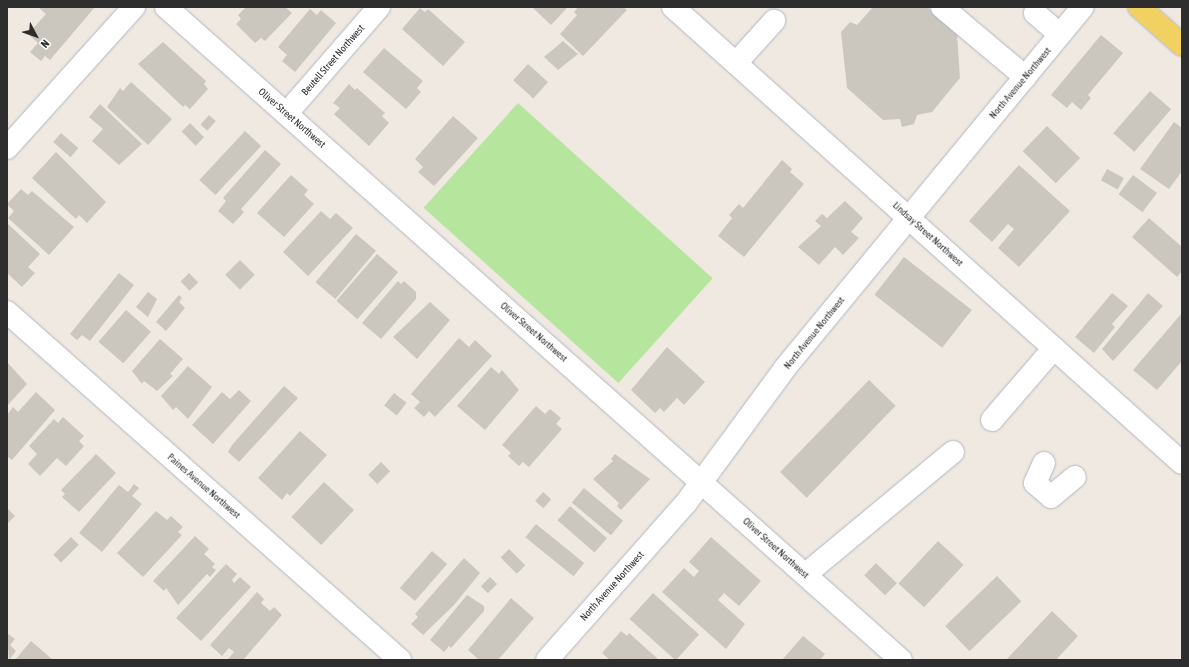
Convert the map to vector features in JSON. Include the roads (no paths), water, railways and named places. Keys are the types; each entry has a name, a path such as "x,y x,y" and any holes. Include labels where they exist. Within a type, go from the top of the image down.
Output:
{"main road":[{"path":"1139,7 1182,45"}],"street":[{"path":"7,148 134,7"},
{"name":"Oliver Street Northwest","path":"166,7 701,480 901,660"},
{"name":"Beutell Street Northwest","path":"286,114 379,7"},
{"name":"Lindsay Street Northwest","path":"673,7 1182,463"},
{"path":"942,7 1025,77"},
{"name":"North Avenue Northwest","path":"547,660 686,503 701,480 785,368 1083,7"},
{"path":"1035,13 1060,35"},
{"path":"736,63 774,21"},
{"name":"Paines Avenue Northwest","path":"7,312 400,660"},
{"path":"992,420 1054,348"},
{"path":"806,574 953,452"},
{"path":"1044,463 1035,483 1051,497 1075,477"}]}
